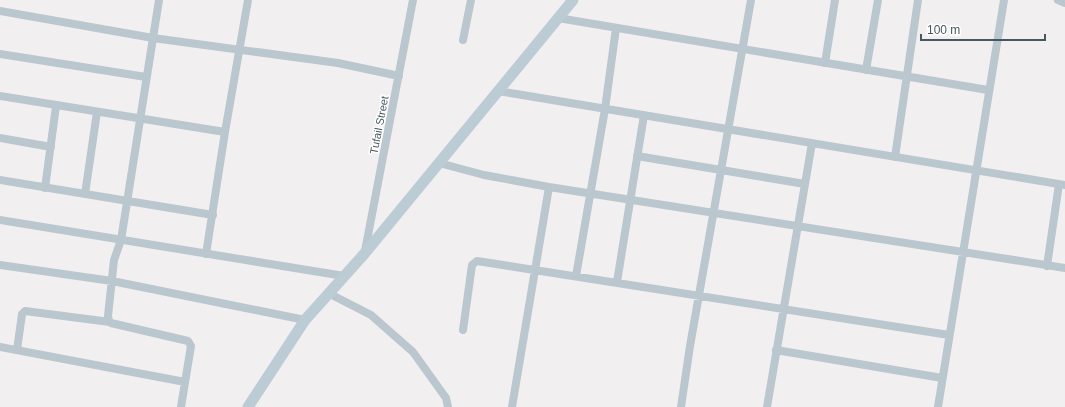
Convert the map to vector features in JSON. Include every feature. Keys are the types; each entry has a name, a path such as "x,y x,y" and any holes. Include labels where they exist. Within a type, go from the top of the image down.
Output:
{"main road":[{"path":"248,407 306,320 328,293 365,253 573,0"}],"street":[{"path":"110,322 108,316 114,260 121,240 126,200 159,0"},
{"path":"206,254 213,216 224,132 248,0"},
{"name":"Tufail Street","path":"365,253 413,0"},
{"path":"463,40 471,0"},
{"path":"681,407 699,295 715,212 751,0"},
{"path":"825,63 835,0"},
{"path":"866,70 878,0"},
{"path":"895,157 918,0"},
{"path":"938,407 975,170 1004,0"},
{"path":"1058,0 1065,3"},
{"path":"0,11 152,38 338,63 399,76"},
{"path":"558,18 988,90"},
{"path":"576,276 605,109 616,28"},
{"path":"0,54 146,77"},
{"path":"498,91 1062,185 1047,266"},
{"path":"0,96 224,132"},
{"path":"45,188 56,106"},
{"path":"85,194 97,112"},
{"path":"617,282 644,115"},
{"path":"0,138 51,147"},
{"path":"767,407 812,143"},
{"path":"638,156 805,184"},
{"path":"439,163 484,175 549,187 1065,268"},
{"path":"0,180 126,200 213,216"},
{"path":"512,407 549,187"},
{"path":"0,220 344,276"},
{"path":"463,330 474,262 617,282 949,335"},
{"path":"0,265 112,281 306,320"},
{"path":"328,293 371,315 413,352 446,398 448,407"},
{"path":"17,350 22,314 25,311 110,322 188,341 191,346 181,407"},
{"path":"0,347 185,382"},
{"path":"776,350 942,378"}]}
